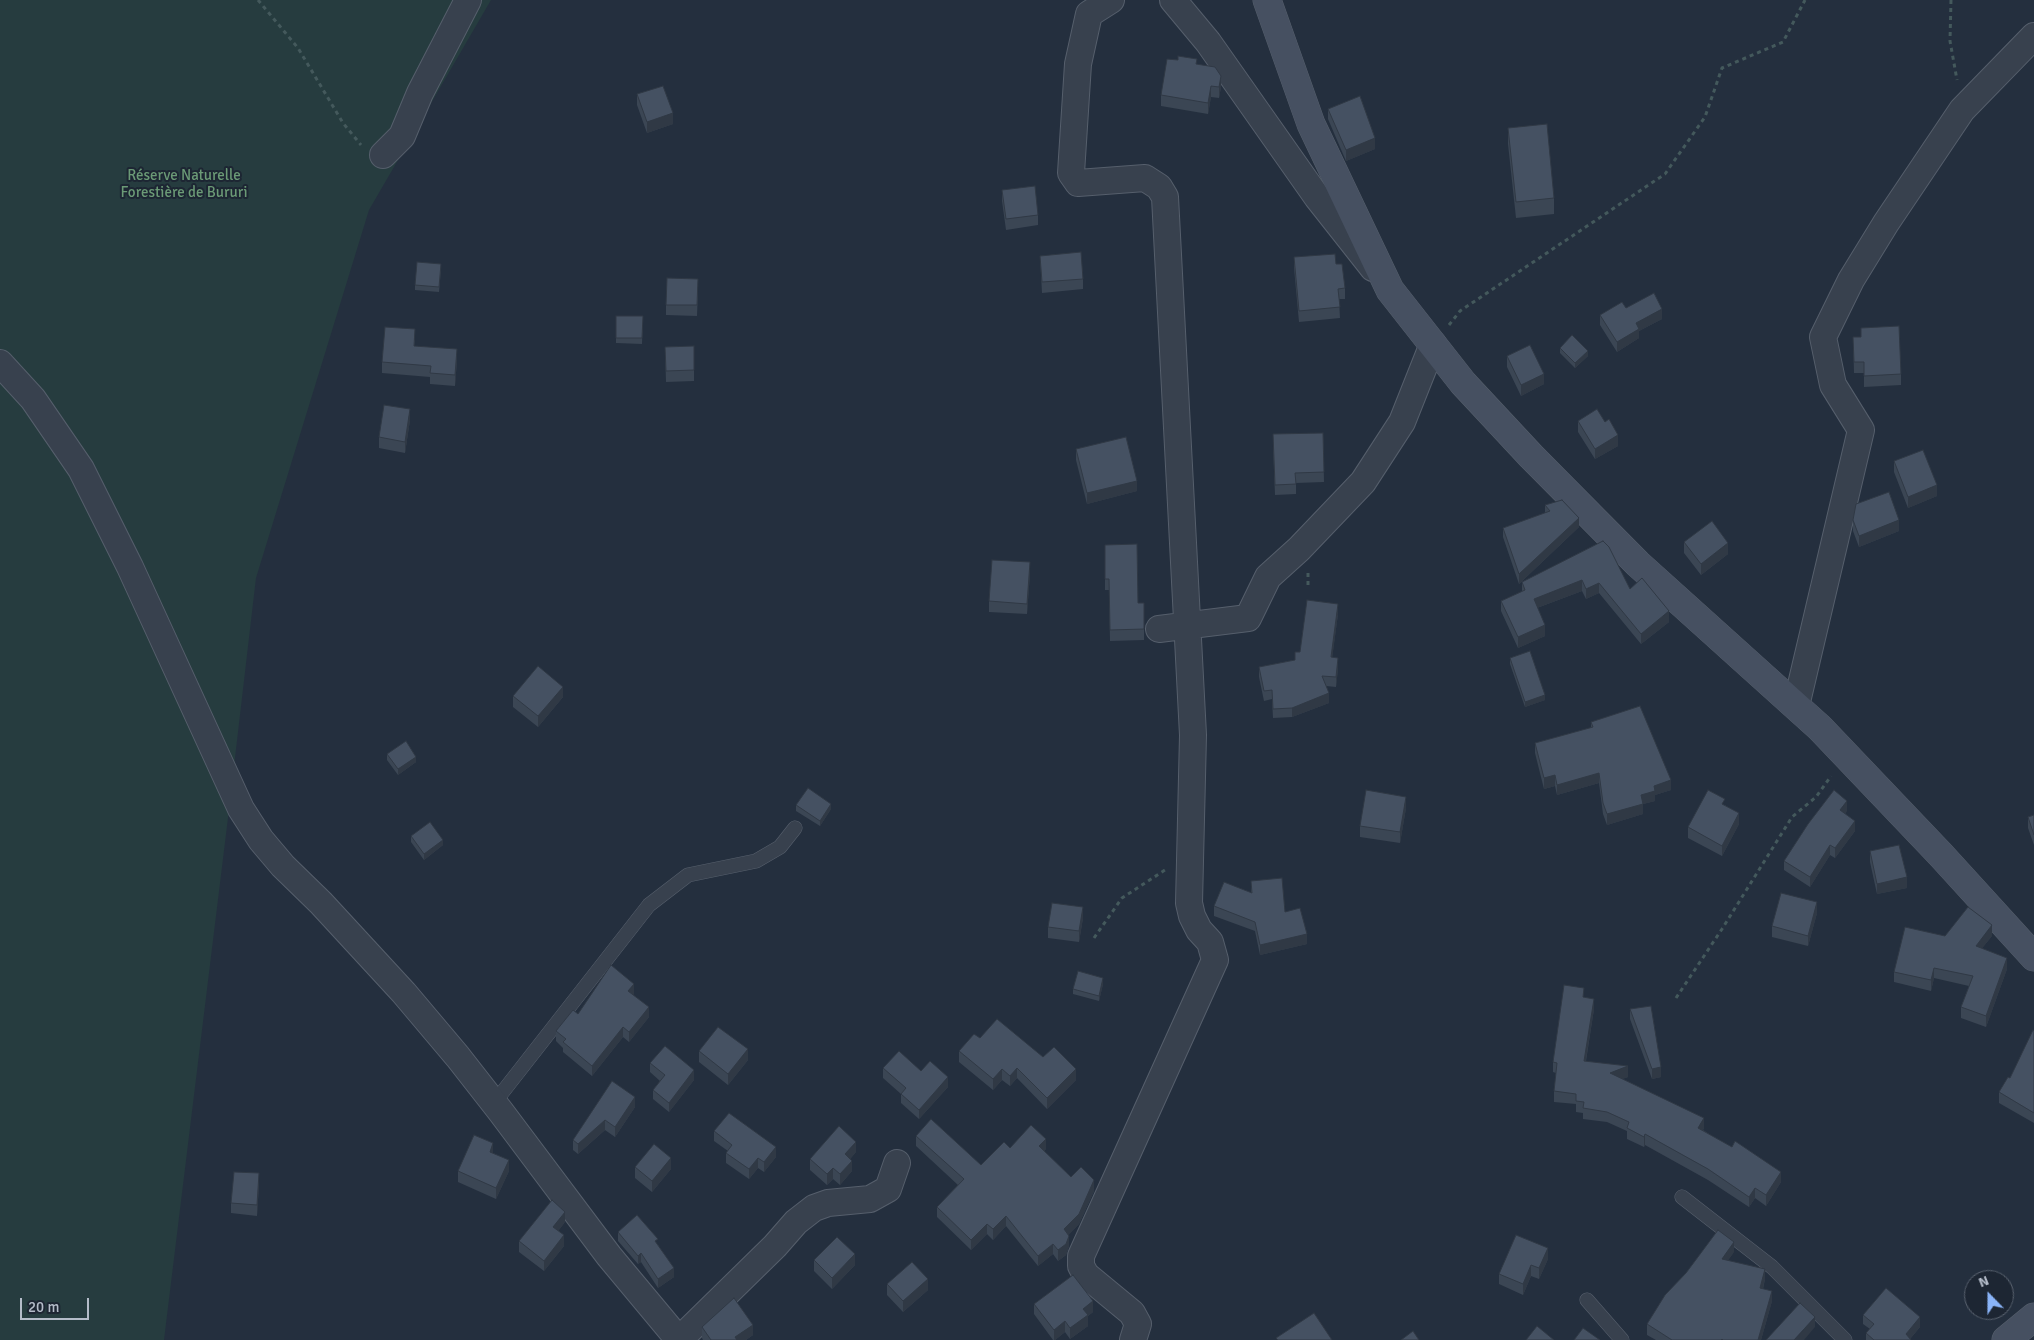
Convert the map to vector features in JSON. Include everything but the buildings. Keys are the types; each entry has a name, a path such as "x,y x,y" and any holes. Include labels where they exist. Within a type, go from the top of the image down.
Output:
{"street":[{"path":"383,155 402,136 420,93 468,0"},
{"path":"1111,0 1089,14 1078,64 1071,173 1078,183 1145,178 1159,187 1165,197 1193,735 1189,903 1192,916 1199,930 1210,942 1215,960 1081,1256 1080,1266 1086,1275 1132,1313 1138,1324 1133,1340"},
{"path":"1173,0 1208,42 1317,197 1462,383 1638,564 1796,706 1846,755 2034,957"},
{"path":"1267,0 1311,124 1390,290"},
{"path":"1796,706 1861,430 1833,386 1823,336 1851,280 1886,223 1962,110 2034,36"},
{"path":"1159,629 1248,618 1268,577 1299,549 1363,482 1402,422 1432,344"},
{"path":"0,363 33,399 81,469 130,567 241,809 261,840 283,866 321,903 404,993 494,1103 609,1256 679,1340 775,1246 796,1222 814,1208 828,1203 870,1200 888,1189 897,1163"},
{"path":"2006,1340 2034,1316"}],"lane":[{"path":"494,1103 649,904 688,875 756,861 780,847 795,828"},
{"path":"1682,1197 1772,1267 1845,1340"},
{"path":"1587,1300 1622,1340"}],"path":[{"path":"258,0 298,48 343,123 360,145 373,154 383,155"},
{"path":"1432,344 1460,311 1665,174 1705,117 1722,68 1783,42 1806,0"},
{"path":"1951,0 1950,41 1962,110"},
{"path":"1676,998 1792,817 1816,797 1846,755"},
{"path":"1094,938 1122,898 1190,853"}],"green space":[{"name":"Réserve Naturelle Forestière de Bururi","path":"0,0 491,0 369,210 256,578 164,1340 0,1340"}]}
